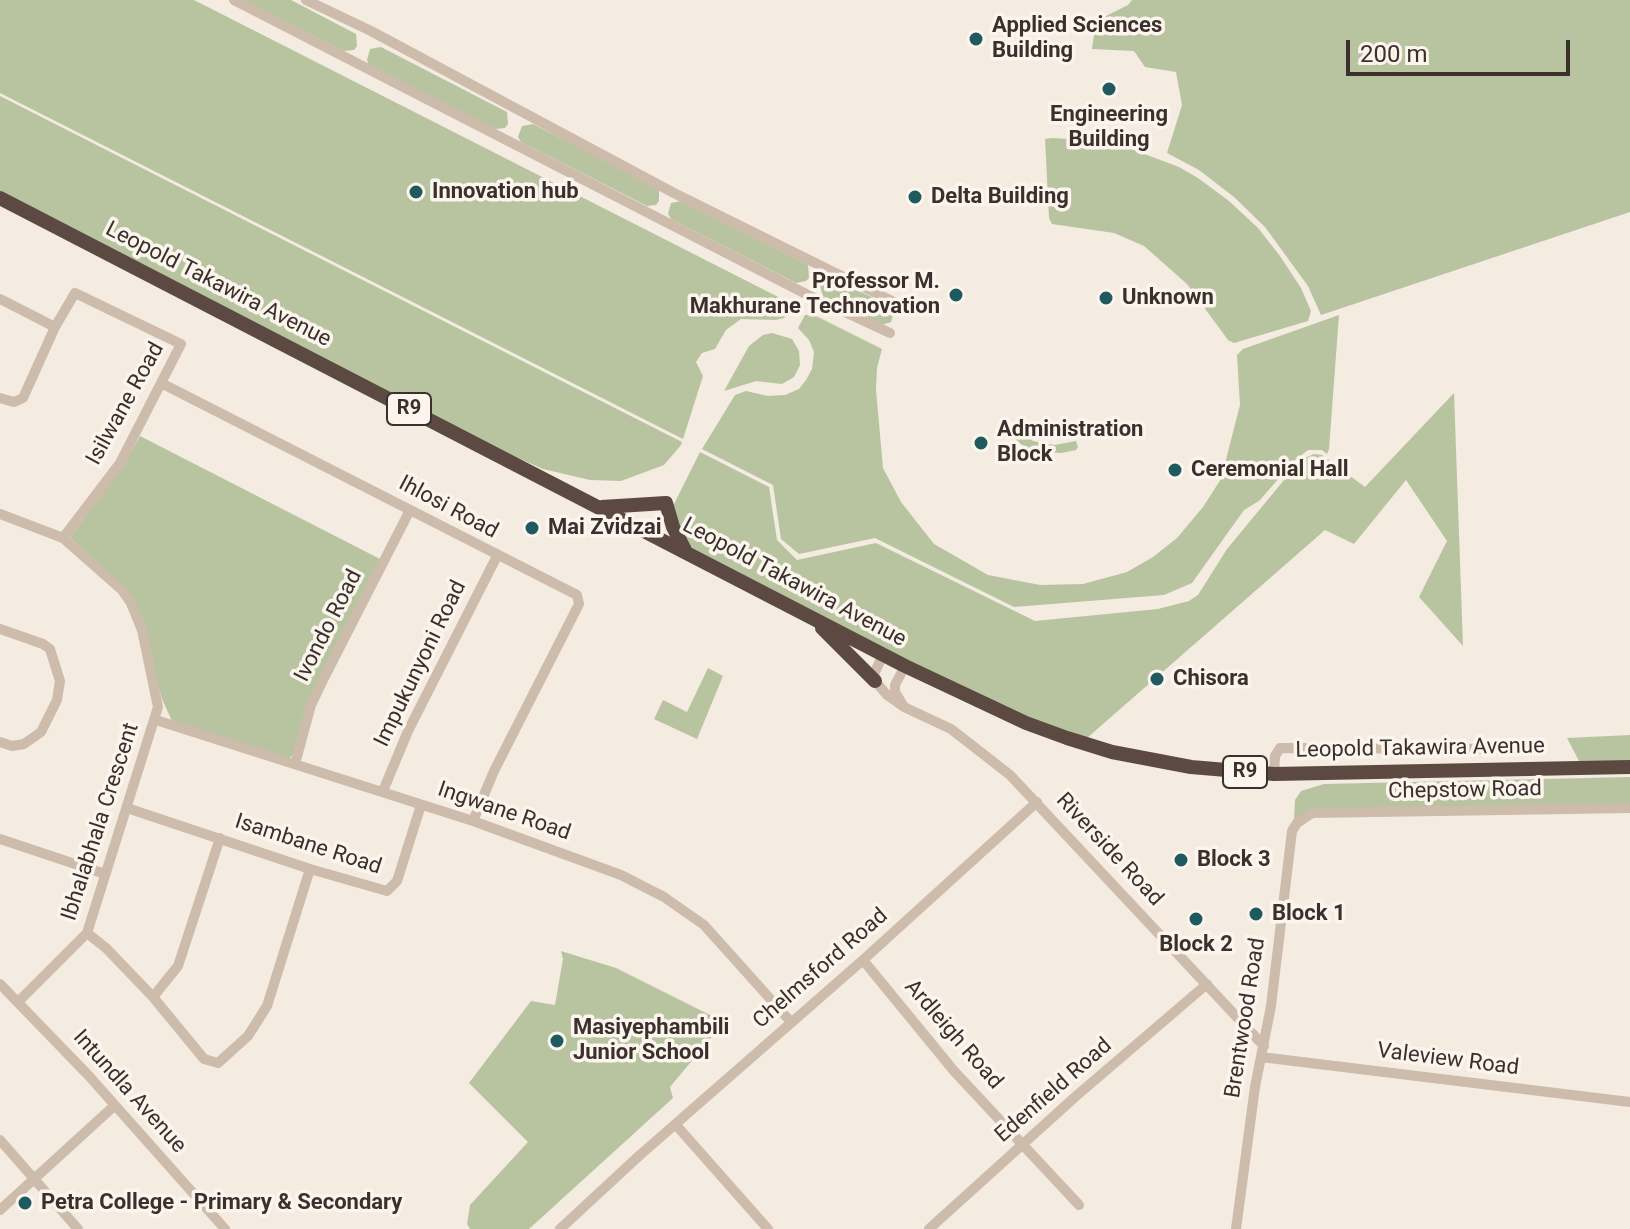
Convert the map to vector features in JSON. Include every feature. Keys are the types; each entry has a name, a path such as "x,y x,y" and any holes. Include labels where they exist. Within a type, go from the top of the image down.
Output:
{"highway":[{"name":"Leopold Takawira Avenue","path":"0,198 816,621 1026,723 1112,752 1191,767 1274,774 1630,767"},
{"path":"599,508 666,503 685,551"},
{"path":"816,621 875,681"}],"street":[{"path":"234,0 806,294 890,333"},
{"path":"306,0 371,31 672,192 906,308"},
{"name":"Isilwane Road","path":"0,398 14,402 23,398 55,327 77,293 177,340 181,347 120,463 63,538"},
{"path":"0,299 55,327"},
{"name":"Ihlosi Road","path":"163,384 577,595 579,604 494,771 473,821"},
{"name":"Ivondo Road","path":"295,764 317,693 410,510"},
{"name":"Ibhalabhala Crescent","path":"0,514 63,538 113,581 131,603 142,630 157,698 156,720 87,933 19,1001"},
{"name":"Impukunyoni Road","path":"383,791 408,731 497,556"},
{"path":"0,629 50,649 60,681 57,700 41,732 24,744 12,746 0,742"},
{"path":"875,681 876,667 883,655"},
{"path":"904,707 895,692 895,685 905,666"},
{"name":"Riverside Road","path":"875,681 887,695 904,707 965,738 1010,775 1207,984 1262,1051"},
{"name":"Ingwane Road","path":"156,720 383,791 597,865 664,897 713,933 791,1022"},
{"path":"1274,774 1275,756 1280,748 1534,749"},
{"name":"Chelmsford Road","path":"560,1229 1037,802"},
{"name":"Isambane Road","path":"127,808 382,891 391,889 397,881 421,805"},
{"name":"Chepstow Road","path":"1302,817 1312,813 1630,808"},
{"name":"Brentwood Road","path":"1236,1229 1292,831 1302,817"},
{"path":"153,997 178,966 220,838"},
{"path":"0,839 105,874"},
{"path":"87,933 106,948 153,997 204,1059 213,1063 223,1060 261,1019 310,869"},
{"name":"Ardleigh Road","path":"863,960 954,1071 1079,1205"},
{"name":"Intundla Avenue","path":"0,984 19,1001 225,1229"},
{"name":"Edenfield Road","path":"929,1229 1207,984"},
{"name":"Valeview Road","path":"1262,1051 1630,1102"},
{"path":"0,1210 114,1106"},
{"path":"676,1125 768,1229"},
{"path":"0,1140 78,1229"}],"green space":[{"path":"0,0 194,0 794,305 793,311 776,320 741,319 726,330 715,349 702,353 696,362 703,376 683,439 0,93"},
{"path":"244,0 291,0 356,34 357,46 354,50 344,51"},
{"path":"1132,0 1630,0 1630,212 1321,315 1308,286 1265,227 1234,197 1199,170 1167,153 1182,105 1176,72 1145,67 1134,51 1092,49 1096,21"},
{"path":"381,47 507,112 508,124 505,128 495,129 369,65 370,49"},
{"path":"0,96 682,442 681,445 664,465 621,481 590,480 543,469 484,443 0,192"},
{"path":"533,124 659,188 659,201 656,205 647,206 521,142 518,137 522,126"},
{"path":"1045,139 1098,141 1131,149 1179,167 1198,178 1258,228 1280,256 1301,288 1311,311 1308,321 1234,343 1228,340 1187,284 1144,246 1114,233 1052,224 1049,218"},
{"path":"682,201 808,265 809,278 796,283 671,219 668,214 671,203"},
{"path":"828,277 889,305 894,312 891,322 878,326 823,296 819,283"},
{"path":"805,315 814,315 882,349 876,390 883,468 901,502 934,544 988,575 1040,585 1083,584 1127,572 1153,557 1177,538 1221,479 1240,405 1237,355 1243,349 1339,315 1329,449 1327,454 1322,450 1308,450 1295,460 1259,501 1244,510 1192,583 1164,595 1014,607 875,538 799,554 781,539 773,485 702,449 735,395 746,391 768,396 785,395 799,389 806,380 812,369 814,352 809,340 798,328"},
{"path":"772,333 792,339 799,351 800,365 794,377 782,384 756,381 724,391 749,346 763,335"},
{"path":"1454,393 1463,646 1419,597 1447,541 1406,480 1354,544 1325,530 1087,738 1031,719 923,668 695,550 683,541 671,510 700,452 769,487 777,540 797,560 876,543 1035,621 1158,609 1189,601 1198,595 1227,549 1294,468 1307,457 1322,455 1365,487"},
{"path":"1006,425 1033,441 1055,445 1076,441 1078,447 1061,453 1029,451 1014,438"},
{"path":"140,436 382,560 289,758 172,721 162,699 132,602 70,537 125,463"},
{"path":"708,668 723,676 697,739 654,719 663,700 687,712"},
{"path":"1630,735 1630,761 1580,763 1567,738"},
{"path":"1630,777 1630,805 1311,811 1294,820 1295,800 1301,791 1324,784"},
{"path":"561,951 616,968 724,1022 670,1087 673,1098 529,1229 470,1229 467,1224 470,1205 528,1142 469,1083 531,1001 555,1005 563,959"}],"place":[{"name":"Applied Sciences Building","path":"976,39"},
{"name":"Engineering Building","path":"1109,89"},
{"name":"Innovation hub","path":"416,192"},
{"name":"Delta Building","path":"915,197"},
{"name":"Professor M. Makhurane Technovation","path":"956,295"},
{"name":"Unknown","path":"1106,298"},
{"name":"Administration Block","path":"981,443"},
{"name":"Ceremonial Hall","path":"1175,470"},
{"name":"Mai Zvidzai","path":"532,528"},
{"name":"Chisora","path":"1157,679"},
{"name":"Block 3","path":"1181,860"},
{"name":"Block 1","path":"1256,914"},
{"name":"Block 2","path":"1196,919"},
{"name":"Masiyephambili Junior School","path":"557,1041"},
{"name":"Petra College - Primary & Secondary","path":"25,1203"}]}
